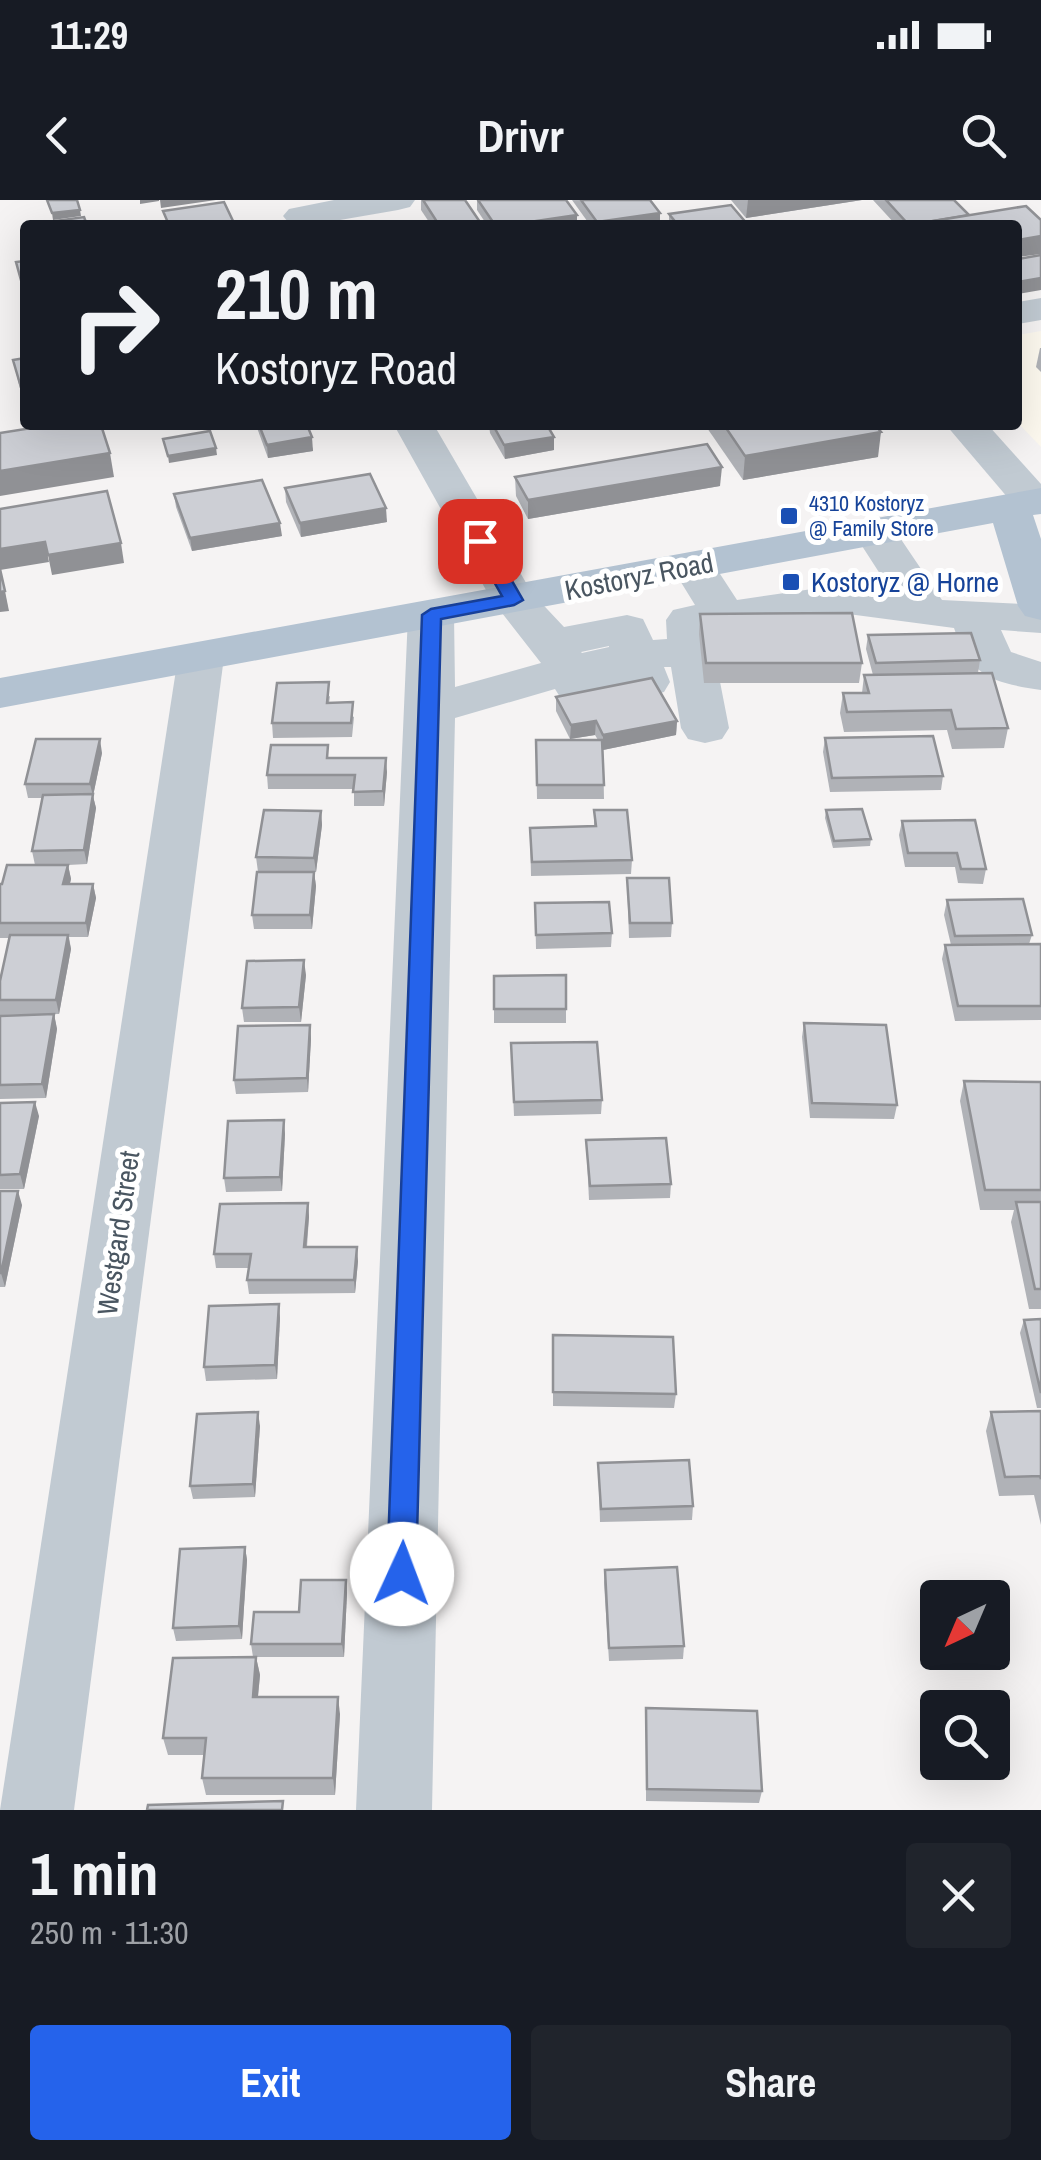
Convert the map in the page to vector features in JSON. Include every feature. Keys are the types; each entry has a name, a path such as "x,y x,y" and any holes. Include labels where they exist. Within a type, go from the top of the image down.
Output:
{"main road":[{"name":"Kostoryz Road","path":"0,693 875,532 1031,493"},
{"path":"1031,493 1041,606"}],"street":[{"path":"300,213 398,200"},
{"path":"417,430 514,600 561,657 582,695 647,682 612,581"},
{"path":"971,430 1031,493"},
{"path":"1010,430 1031,493"},
{"path":"875,532 928,613"},
{"path":"802,546 833,599"},
{"path":"693,566 724,615"},
{"path":"705,728 690,651 690,620 833,599 974,618 1041,619"},
{"path":"394,1810 431,615"},
{"path":"974,618 983,650 994,664 1012,672 1041,676"},
{"path":"631,642 690,651"},
{"name":"Westgard Street","path":"36,1810 200,657"},
{"path":"431,709 561,657"}],"shaded area":[{"path":"1041,331 1041,447 1022,427 1022,334"}],"building":[{"path":"47,200 77,200 80,210 52,213"},
{"path":"423,200 465,200 479,220 436,220"},
{"path":"478,200 566,200 577,215 543,220 492,220"},
{"path":"581,200 650,200 660,213 611,220 596,220"},
{"path":"886,200 954,200 969,215 939,220 904,220"},
{"path":"224,202 233,220 167,220 163,211"},
{"path":"731,205 744,220 674,220 669,214"},
{"path":"1026,206 1041,220 1041,236 1022,239 1022,220 940,220"},
{"path":"1041,255 1041,278 1022,281 1022,258"},
{"path":"20,359 20,384 13,360"},
{"path":"103,430 110,453 0,471 0,433"},
{"path":"261,430 309,430 312,437 267,445"},
{"path":"496,430 550,430 554,437 504,445"},
{"path":"727,430 881,432 745,456"},
{"path":"210,431 216,448 168,456 163,439"},
{"path":"707,444 722,467 528,500 515,477"},
{"path":"370,474 386,508 300,523 285,488"},
{"path":"262,480 280,523 190,538 174,494"},
{"path":"107,491 121,543 48,555 45,542 0,549 0,509"},
{"path":"852,613 862,663 706,663 700,614"},
{"path":"971,633 980,660 876,663 868,635"},
{"path":"992,673 1008,728 956,729 951,710 847,712 843,693 869,693 864,675"},
{"path":"652,678 677,721 603,735 596,721 571,725 556,697"},
{"path":"329,682 327,703 353,702 351,723 272,723 277,683"},
{"path":"933,736 943,776 832,778 825,738"},
{"path":"36,739 100,739 90,784 25,784"},
{"path":"536,740 602,740 604,785 537,785"},
{"path":"271,745 328,745 327,758 386,758 383,791 353,792 355,775 267,775"},
{"path":"93,794 84,850 32,851 43,795"},
{"path":"862,809 871,839 834,841 826,810"},
{"path":"264,810 321,811 314,858 256,857"},
{"path":"594,810 627,810 632,860 532,862 530,828 596,826"},
{"path":"975,820 986,869 961,869 957,853 908,853 902,821"},
{"path":"7,865 68,865 63,884 93,884 86,923 0,923 0,884"},
{"path":"257,872 314,872 310,915 252,915"},
{"path":"627,878 669,878 672,923 630,923"},
{"path":"1023,899 1032,935 955,936 947,900"},
{"path":"609,902 612,933 536,935 535,903"},
{"path":"10,935 68,935 56,1000 0,1000"},
{"path":"1041,944 1041,1006 958,1006 945,945"},
{"path":"304,960 299,1007 242,1008 247,961"},
{"path":"566,975 566,1009 494,1009 494,976"},
{"path":"54,1014 42,1084 0,1085 0,1016"},
{"path":"804,1023 886,1025 897,1105 812,1103"},
{"path":"310,1025 307,1078 234,1080 238,1026"},
{"path":"597,1042 602,1100 514,1102 511,1043"},
{"path":"964,1081 1041,1082 1041,1190 985,1190"},
{"path":"35,1102 20,1174 0,1175 0,1103"},
{"path":"284,1120 280,1177 224,1178 228,1121"},
{"path":"666,1138 671,1184 590,1186 586,1140"},
{"path":"0,1191 18,1191 1,1273 0,1273"},
{"path":"1016,1202 1041,1202 1041,1289 1035,1289"},
{"path":"308,1203 304,1247 357,1247 354,1280 247,1280 251,1254 214,1254 220,1204"},
{"path":"279,1304 275,1365 204,1367 209,1306"},
{"path":"1041,1319 1041,1393 1024,1320"},
{"path":"553,1335 673,1337 676,1394 553,1392"},
{"path":"1041,1411 1041,1479 1005,1477 991,1412"},
{"path":"258,1412 253,1484 190,1486 197,1414"},
{"path":"689,1460 693,1506 601,1509 598,1463"},
{"path":"245,1547 239,1626 173,1628 180,1549"},
{"path":"677,1567 684,1646 609,1648 605,1570"},
{"path":"301,1580 346,1580 342,1644 251,1644 254,1612 299,1612"},
{"path":"256,1657 253,1697 338,1697 333,1778 202,1778 206,1738 163,1738 173,1658"},
{"path":"646,1708 757,1711 762,1791 647,1789"},
{"path":"283,1801 282,1810 147,1810 148,1805"}],"place":[{"name":"4310 Kostoryz @ Family Store","path":"789,516"},
{"name":"Kostoryz @ Horne","path":"791,582"}],"route":[{"path":"402,1574 431,615 514,600 480,541"}]}
